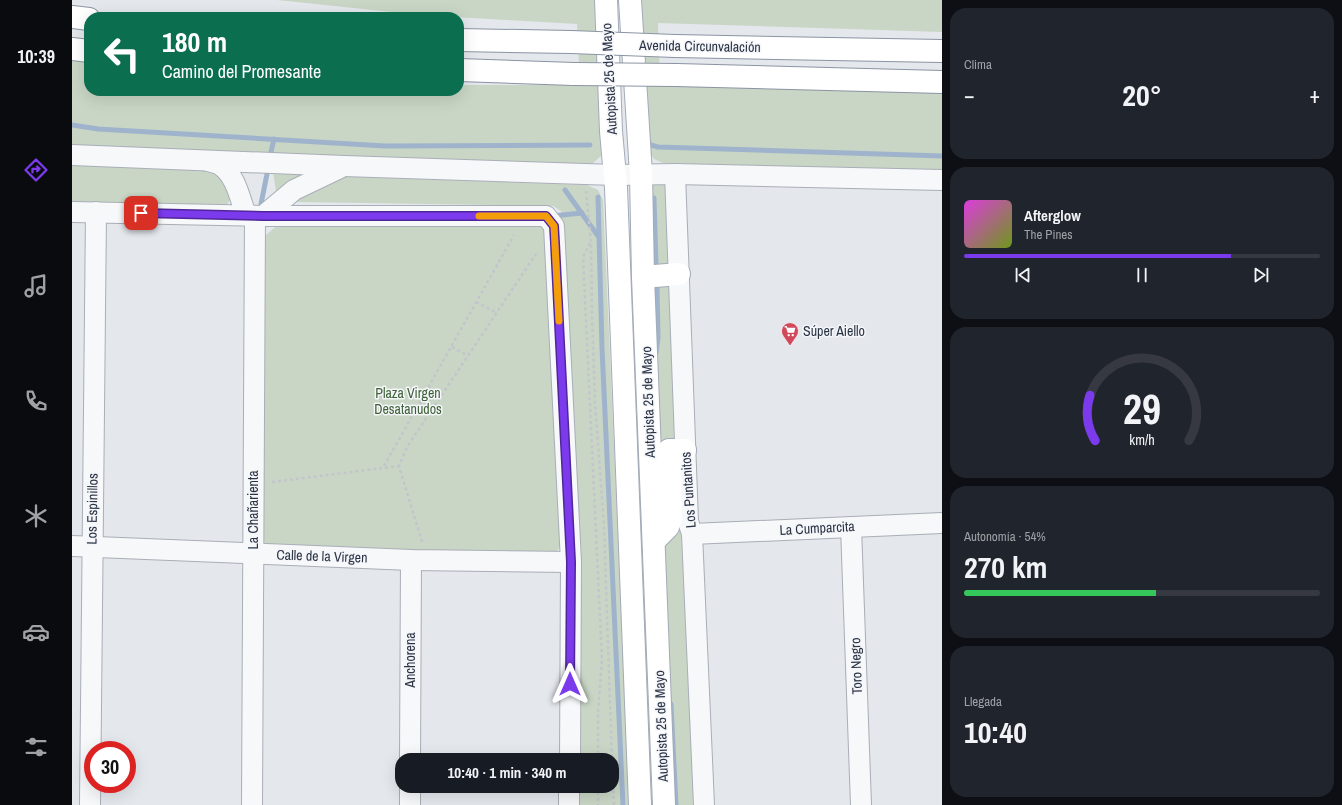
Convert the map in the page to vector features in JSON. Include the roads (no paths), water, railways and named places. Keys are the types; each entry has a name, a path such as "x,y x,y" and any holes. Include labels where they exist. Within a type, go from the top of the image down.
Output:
{"main road":[{"name":"Autopista 25 de Mayo","path":"606,0 611,131 615,175 640,805"},
{"name":"Autopista 25 de Mayo","path":"630,0 641,174 643,277 664,805"},
{"path":"72,17 84,18"},
{"name":"Avenida Circunvalación","path":"464,40 942,51"},
{"path":"72,49 84,50"},
{"path":"464,70 942,82"},
{"path":"643,277 679,274"},
{"path":"654,541 668,527 671,518 669,450 685,450"}],"street":[{"path":"72,155 615,175 675,174 942,180"},
{"path":"203,160 219,164 226,170 255,216"},
{"path":"255,216 294,190 344,166"},
{"name":"Los Puntanitos","path":"675,174 688,521 692,534 704,805"},
{"path":"72,212 255,216 546,216 554,226 571,562 570,753"},
{"name":"Los Espinillos","path":"90,805 96,212"},
{"name":"La Chañarienta","path":"252,805 255,216"},
{"name":"La Cumparcita","path":"692,534 942,523"},
{"name":"Toro Negro","path":"851,527 861,805"},
{"name":"Calle de la Virgen","path":"72,546 418,560 571,562"},
{"name":"Anchorena","path":"410,753 418,560"},
{"path":"410,793 410,805"},
{"path":"569,793 569,805"}],"waterway":[{"path":"72,125 98,129 385,146 590,145"},
{"path":"271,152 274,139"},
{"path":"651,145 658,147 942,156"},
{"path":"261,204 267,174"},
{"path":"565,190 598,236"},
{"path":"598,197 602,348 623,805"},
{"path":"654,198 656,264"},
{"path":"552,216 582,213"},
{"path":"656,353 658,338 657,286"},
{"path":"671,704 676,805"}],"place":[{"name":"Súper Aiello","path":"790,346"}],"park label":[{"name":"Plaza Virgen Desatanudos","path":"408,402"}]}
